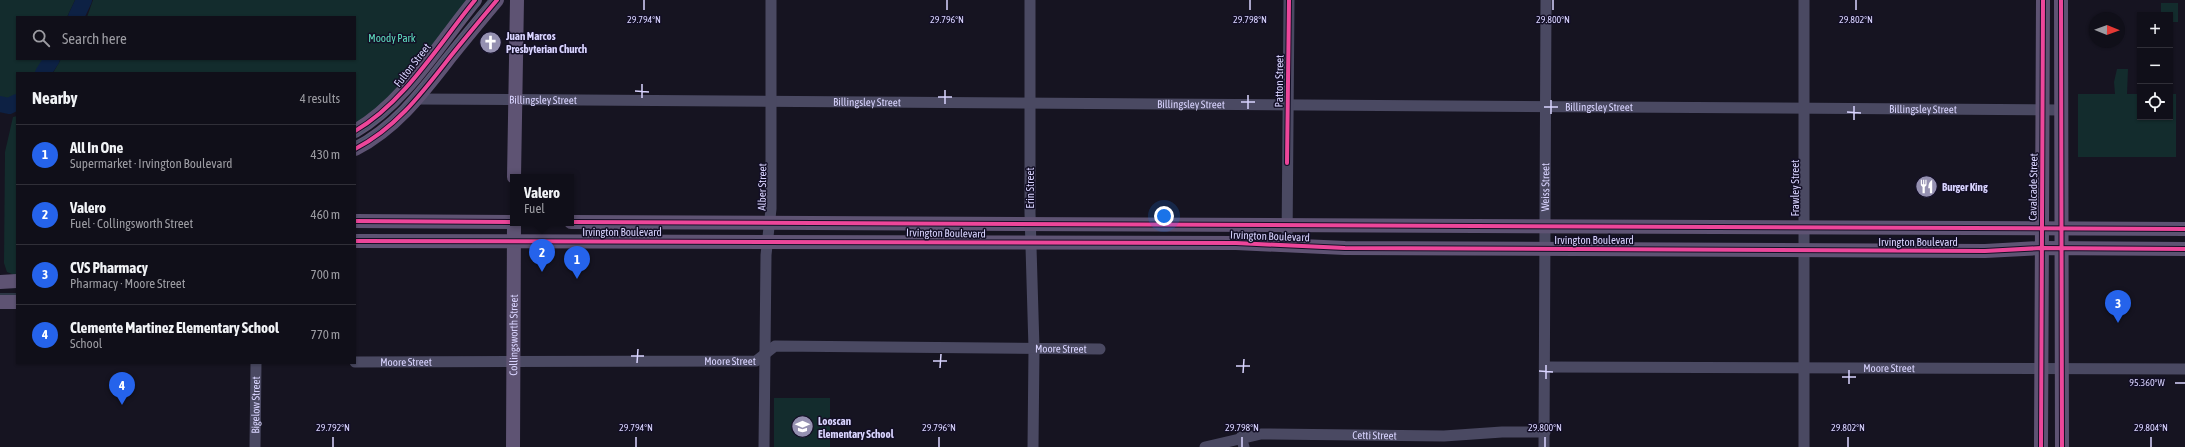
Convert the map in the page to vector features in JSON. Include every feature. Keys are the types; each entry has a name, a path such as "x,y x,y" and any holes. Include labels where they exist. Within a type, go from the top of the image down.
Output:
{"main road":[{"name":"Fulton Street","path":"356,130 373,121 395,101 474,0"},
{"path":"356,148 380,134 396,122 417,99 497,0"},
{"path":"514,174 514,99 517,0"},
{"name":"Cavalcade Street","path":"2041,447 2043,0"},
{"path":"2061,0 2060,229 2062,447"},
{"path":"356,221 510,222"},
{"path":"381,240 383,221"},
{"name":"Irvington Boulevard","path":"574,222 1199,223 1545,227 2185,229"},
{"path":"618,222 618,241"},
{"path":"900,222 901,242"},
{"path":"1199,223 1199,244"},
{"name":"Collingsworth Street","path":"513,226 513,447"},
{"path":"1426,248 1427,226"},
{"path":"1672,249 1673,227"},
{"path":"1936,228 1936,251"},
{"name":"Irvington Boulevard","path":"356,241 767,241 1287,245 1345,248 1936,251 2041,248 2185,249"},
{"path":"0,282 16,281"},
{"path":"0,302 16,302"}],"street":[{"name":"Alber Street","path":"764,447 764,354 767,241 770,222 772,103 771,0"},
{"name":"Erin Street","path":"1030,0 1031,223 1034,348 1033,447"},
{"name":"Patton Street","path":"1287,245 1289,0"},
{"name":"Weiss Street","path":"1544,447 1544,249 1547,107 1546,0"},
{"name":"Frawley Street","path":"1804,0 1804,447"},
{"name":"Billingsley Street","path":"417,99 772,103 1288,104 2061,110"},
{"name":"Moore Street","path":"356,362 756,361 775,346 1100,349"},
{"name":"Bigelow Street","path":"255,447 256,364"},
{"name":"Moore Street","path":"1545,367 1804,366 2185,369"},
{"name":"Cetti Street","path":"1205,447 1242,442 1260,434 1349,441 1502,432 1544,432"}],"green space":[{"path":"0,0 75,0 67,16 16,16 16,60 44,60 36,72 16,72 16,95 7,102 0,100"},
{"name":"Moody Park","path":"93,0 473,0 382,108 356,125 356,72 54,72 60,60 356,60 356,16 87,16"},
{"path":"2161,3 2178,3 2178,22 2173,22 2173,12 2161,12"},
{"path":"2117,69 2128,69 2127,94 2137,94 2137,120 2173,120 2173,94 2176,94 2176,157 2078,157 2078,94 2115,94 2114,82"},
{"path":"16,116 16,276 7,272 4,263 5,152 13,117"},
{"name":"Looscan Elementary School","path":"774,398 830,398 830,447 774,447"}],"waterway":[{"path":"76,16 84,0"},
{"path":"44,72 51,60"},
{"path":"0,104 9,106 16,102"}],"tram line":[{"path":"459,27 480,0"},
{"path":"356,142 378,130 409,101 489,0"},
{"path":"356,136 392,111"},
{"path":"0,294 16,294"}],"cycle path":[{"path":"356,130 373,119 405,89 420,72 475,0"},
{"path":"356,148 383,131 407,109 497,0"},
{"path":"1287,163 1289,0"},
{"path":"2041,447 2043,0"},
{"path":"2061,0 2062,447"},
{"path":"356,221 510,222"},
{"path":"574,222 2185,229"},
{"path":"356,241 1236,243 1345,248 1985,251 2041,248 2185,249"}],"place":[{"name":"Juan Marcos Presbyterian Church","path":"490,42"},
{"name":"Burger King","path":"1927,187"},
{"name":"Valero","path":"542,272"},
{"name":"All In One","path":"577,279"},
{"name":"CVS Pharmacy","path":"2118,323"},
{"name":"Clemente Martinez Elementary School","path":"122,405"},
{"name":"Looscan Elementary School","path":"802,427"}]}
